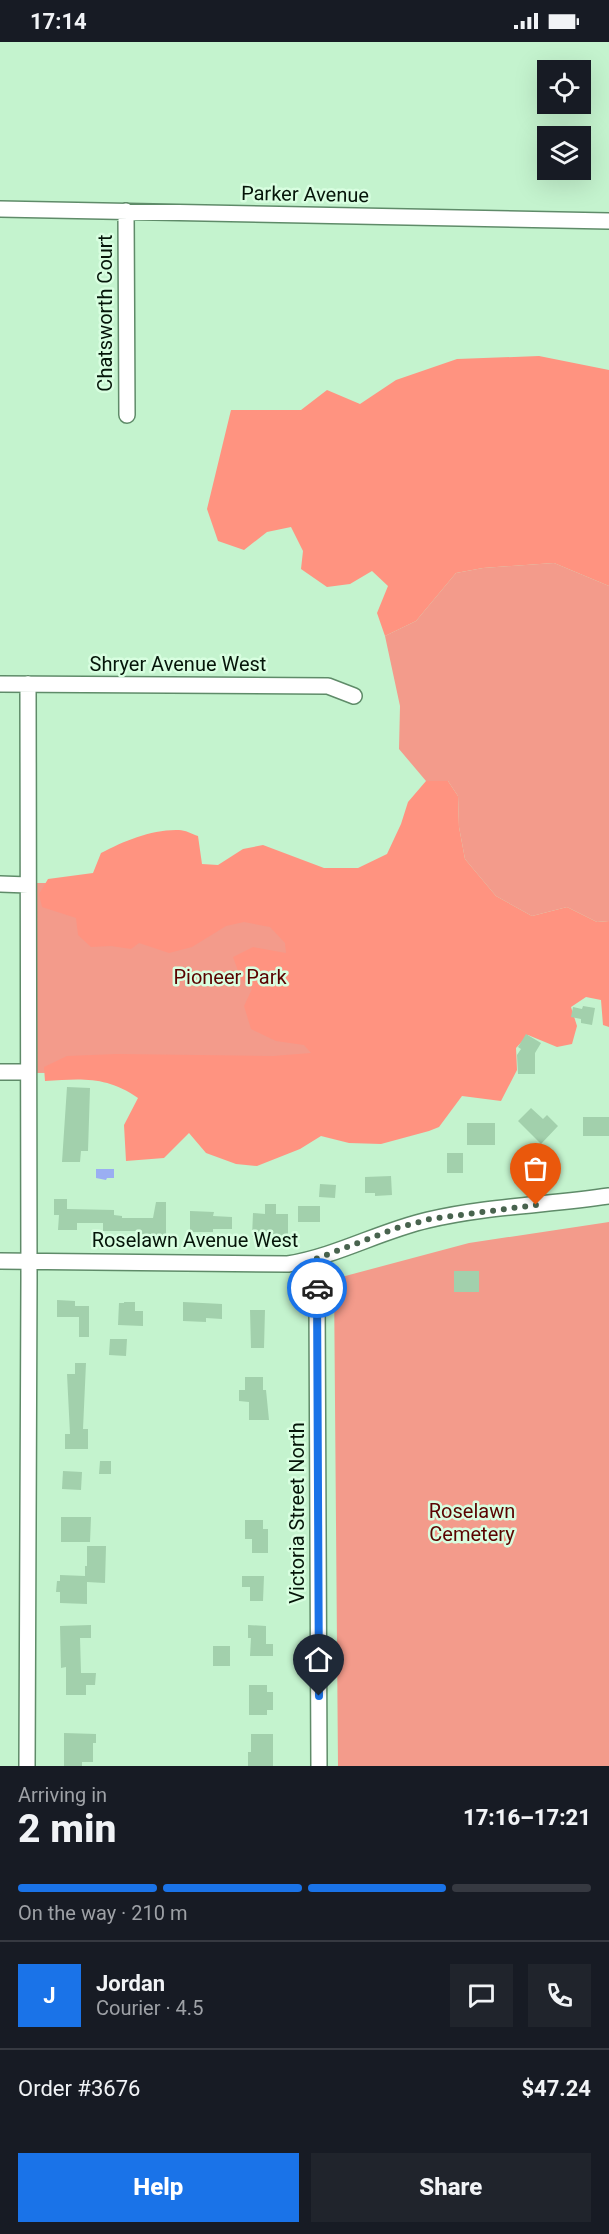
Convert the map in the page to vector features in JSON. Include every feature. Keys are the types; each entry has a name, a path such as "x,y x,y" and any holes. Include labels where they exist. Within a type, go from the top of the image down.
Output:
{"street":[{"name":"Parker Avenue","path":"0,209 609,221"},
{"name":"Chatsworth Court","path":"126,211 126,415"},
{"name":"Shryer Avenue West","path":"0,684 328,686 354,696"},
{"path":"27,1766 28,684"},
{"path":"0,884 28,885"},
{"path":"0,1072 28,1072"},
{"name":"Roselawn Avenue West","path":"0,1261 288,1264 313,1260 397,1228 430,1219 609,1196"},
{"name":"Victoria Street North","path":"313,1260 317,1296 319,1766"}],"green space":[{"path":"554,563 609,586 609,921 597,922 567,907 532,916 496,896 465,859 459,827 458,796 448,781 426,781 399,749 400,706 385,636 416,621 456,573 483,568"},
{"name":"Pioneer Park","path":"425,882 426,1071 35,1073 34,883"},
{"name":"Roselawn Cemetery","path":"609,1222 609,1766 338,1766 334,1279 469,1243"}],"shaded area":[{"path":"539,356 609,370 609,586 554,563 483,568 456,573 416,621 385,636 377,613 388,586 372,571 350,584 327,587 301,569 303,551 291,527 267,532 244,550 218,541 207,509 231,410 301,410 327,390 360,404 396,380 457,359"},
{"path":"426,781 448,781 458,796 459,827 465,859 496,896 532,916 567,907 597,922 609,921 609,1027 603,1025 601,1000 586,997 571,1007 577,1026 572,1044 557,1047 528,1035 516,1048 517,1070 501,1101 462,1096 439,1127 429,1131 381,1144 349,1143 321,1136 300,1149 257,1166 236,1164 206,1153 189,1133 164,1158 126,1161 124,1125 138,1098 104,1082 93,1080 45,1081 44,1067 67,1056 117,1054 273,1056 311,1053 304,1045 276,1041 251,1029 244,1006 252,989 241,979 233,957 253,947 286,953 285,943 270,927 244,922 226,926 192,947 169,953 139,943 131,949 111,946 91,947 78,935 76,918 42,907 39,894 48,879 93,873 101,853 138,837 169,830 181,830 198,836 202,864 218,865 243,849 263,845 324,868 358,868 387,854 408,802"}],"water":[{"path":"96,1169 114,1169 114,1178 106,1180 96,1178"}],"building":[{"path":"583,1006 595,1008 592,1025 581,1023 581,1019 571,1017 573,1007 582,1009"},
{"path":"526,1034 541,1043 535,1053 535,1074 518,1074 517,1055 521,1049 518,1047"},
{"path":"67,1087 90,1088 88,1151 81,1151 80,1162 62,1162"},
{"path":"531,1108 543,1119 547,1115 558,1126 541,1144 518,1121"},
{"path":"583,1117 609,1117 609,1136 583,1136"},
{"path":"467,1123 495,1123 495,1145 467,1145"},
{"path":"447,1153 463,1153 463,1173 447,1173"},
{"path":"391,1176 392,1195 375,1196 375,1193 365,1193 365,1177"},
{"path":"320,1184 336,1185 335,1198 319,1197"},
{"path":"54,1199 67,1199 67,1209 114,1210 114,1215 122,1216 122,1218 153,1218 156,1202 166,1202 166,1239 152,1239 152,1234 137,1234 137,1231 103,1231 103,1223 77,1223 77,1230 58,1230 59,1215 54,1215"},
{"path":"265,1204 276,1204 276,1214 288,1214 288,1237 252,1237 253,1213 265,1214"},
{"path":"298,1206 320,1206 320,1222 298,1222"},
{"path":"190,1211 214,1212 213,1216 232,1217 232,1229 190,1232"},
{"path":"454,1271 479,1271 479,1292 454,1292"},
{"path":"57,1300 75,1301 75,1306 89,1306 89,1337 79,1337 79,1317 57,1317"},
{"path":"135,1302 135,1311 143,1311 143,1326 118,1325 119,1303"},
{"path":"183,1302 222,1304 222,1319 206,1318 206,1322 183,1321"},
{"path":"250,1310 265,1310 264,1348 251,1348"},
{"path":"110,1339 127,1339 126,1356 109,1355"},
{"path":"75,1363 86,1363 83,1429 88,1429 88,1449 65,1449 65,1434 70,1434 67,1374 75,1374"},
{"path":"245,1377 263,1377 269,1420 249,1420 249,1402 239,1401 239,1390 245,1390"},
{"path":"100,1461 111,1461 111,1474 99,1474"},
{"path":"63,1471 82,1472 81,1490 62,1489"},
{"path":"61,1517 91,1517 90,1542 61,1542"},
{"path":"245,1520 263,1520 263,1529 268,1529 268,1553 252,1553 252,1539 245,1539"},
{"path":"87,1546 106,1546 105,1583 87,1582 87,1604 60,1603 60,1592 56,1592 57,1581 60,1581 60,1575 85,1576"},
{"path":"242,1576 264,1576 263,1601 250,1601 250,1587 242,1587"},
{"path":"91,1625 91,1638 80,1638 81,1673 96,1673 95,1685 86,1685 86,1695 66,1695 66,1667 61,1668 60,1626"},
{"path":"248,1625 266,1626 266,1644 273,1644 273,1656 250,1656 251,1638 248,1638"},
{"path":"213,1646 230,1646 230,1666 213,1666"},
{"path":"249,1685 267,1685 267,1692 273,1692 273,1710 267,1710 267,1715 249,1715"},
{"path":"64,1733 96,1734 96,1743 93,1743 93,1762 82,1762 82,1766 64,1766"},
{"path":"251,1734 273,1734 273,1766 248,1766"}],"way so far":[{"path":"317,1288 313,1260 376,1235 430,1219 536,1205"}],"route":[{"path":"317,1288 319,1696"}]}
